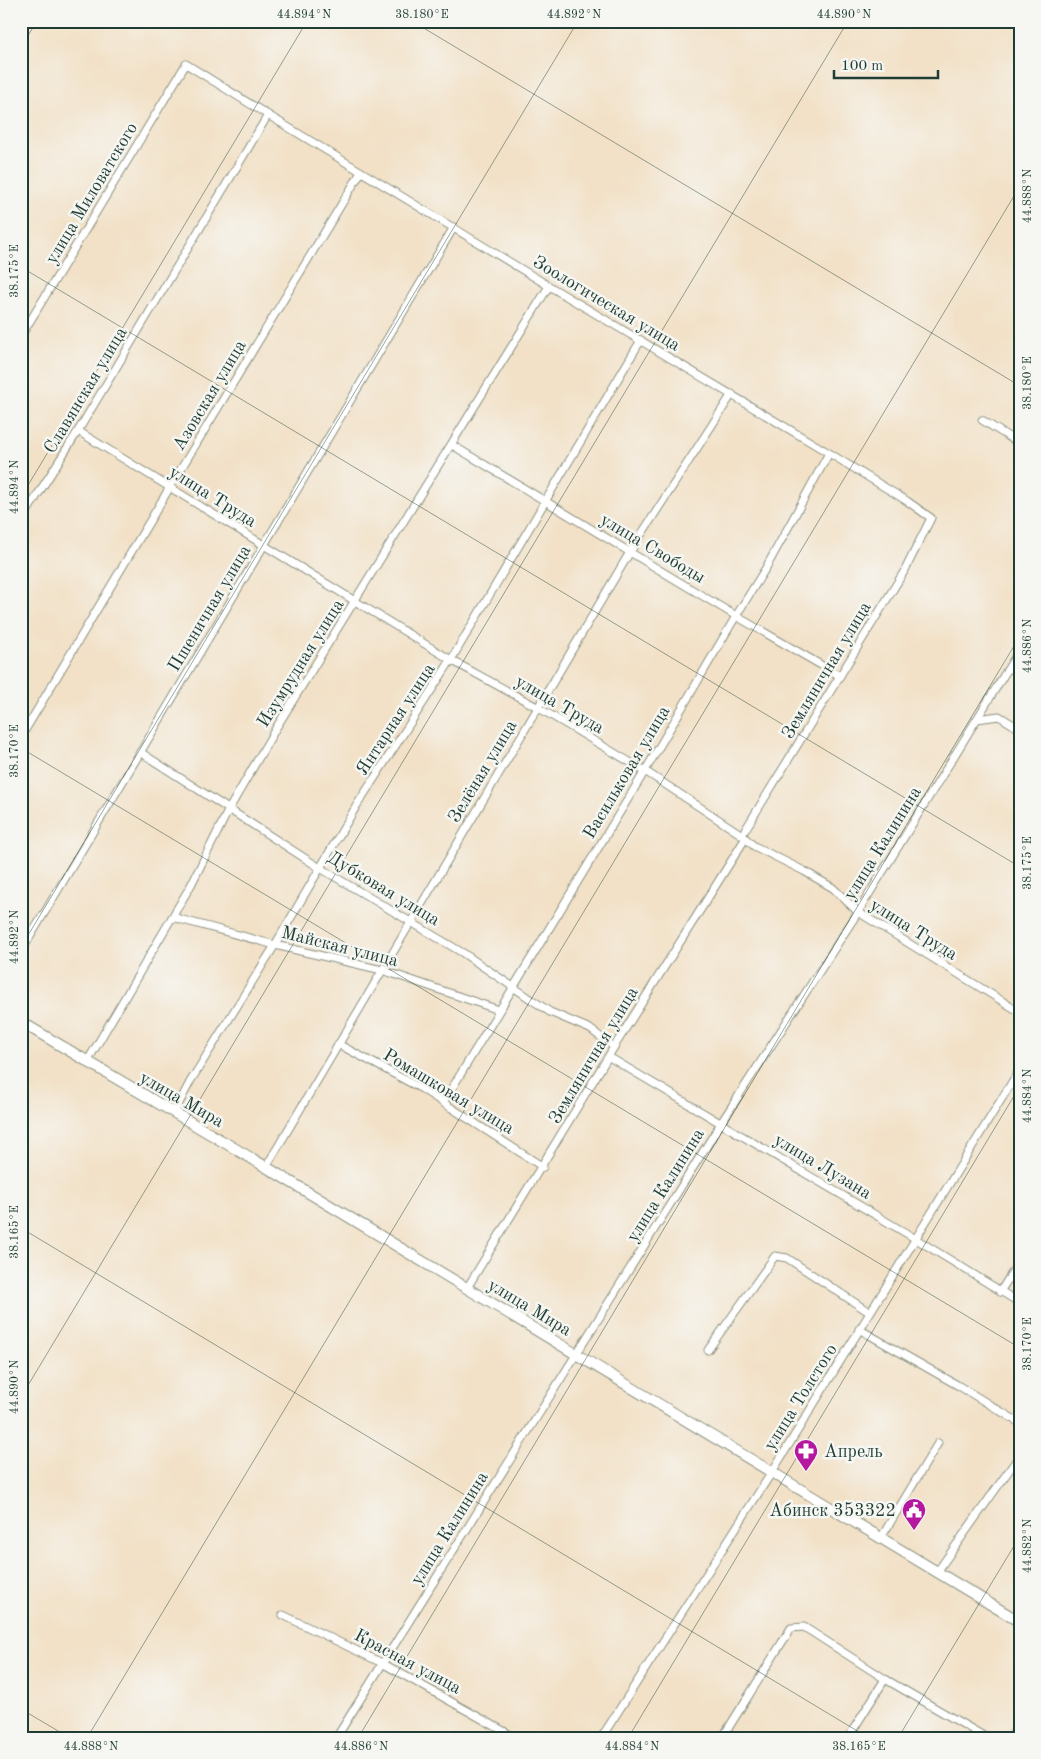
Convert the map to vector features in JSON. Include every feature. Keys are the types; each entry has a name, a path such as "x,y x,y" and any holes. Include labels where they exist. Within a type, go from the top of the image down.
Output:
{"main road":[{"name":"улица Мира","path":"21,1022 266,1167 1020,1622"}],"street":[{"name":"Зоологическая улица","path":"186,64 549,286 829,453 931,518"},
{"name":"улица Миловатского","path":"21,336 186,64"},
{"name":"Славянская улица","path":"21,520 78,431 268,115"},
{"name":"Азовская улица","path":"21,736 361,172"},
{"name":"Пшеничная улица","path":"21,952 454,227"},
{"name":"Изумрудная улица","path":"87,1062 191,885 229,809 276,728 356,602 549,286"},
{"name":"Янтарная улица","path":"174,1113 190,1082 275,945 357,805 451,660 641,340"},
{"name":"Зелёная улица","path":"266,1167 630,552 732,394"},
{"path":"982,420 1020,444"},
{"name":"улица Труда","path":"78,431 451,660 537,707 645,771 744,837 754,846 833,888 858,912 1020,1012"},
{"name":"улица Свободы","path":"452,445 736,616 840,676"},
{"name":"Васильковая улица","path":"443,1103 767,566 829,453"},
{"name":"Земляничная улица","path":"467,1288 744,837 905,570 931,518"},
{"name":"улица Калинина","path":"336,1738 721,1123 858,912 1020,649"},
{"path":"977,719 1000,716 1020,729"},
{"name":"Дубковая улица","path":"140,752 320,868 463,953 550,1012 590,1030 614,1047"},
{"name":"Майская улица","path":"172,917 275,945 382,970 499,1010"},
{"name":"Ромашковая улица","path":"338,1044 422,1089 542,1166"},
{"name":"улица Лузана","path":"609,1057 916,1239 1020,1303"},
{"name":"улица Толстого","path":"601,1738 772,1472 1020,1069"},
{"path":"708,1350 775,1256 787,1258 869,1312"},
{"path":"1000,1292 1020,1260"},
{"path":"859,1329 960,1386 1020,1423"},
{"path":"881,1538 938,1443"},
{"path":"937,1572 1020,1455"},
{"name":"Красная улица","path":"283,1615 382,1663 516,1738"},
{"path":"724,1735 792,1628 804,1627 886,1679 987,1738"},
{"path":"848,1738 886,1679"},
{"path":"1010,1738 1020,1724"}],"place":[{"name":"Апрель","path":"806,1472"},
{"name":"Абинск 353322","path":"914,1531"}]}
